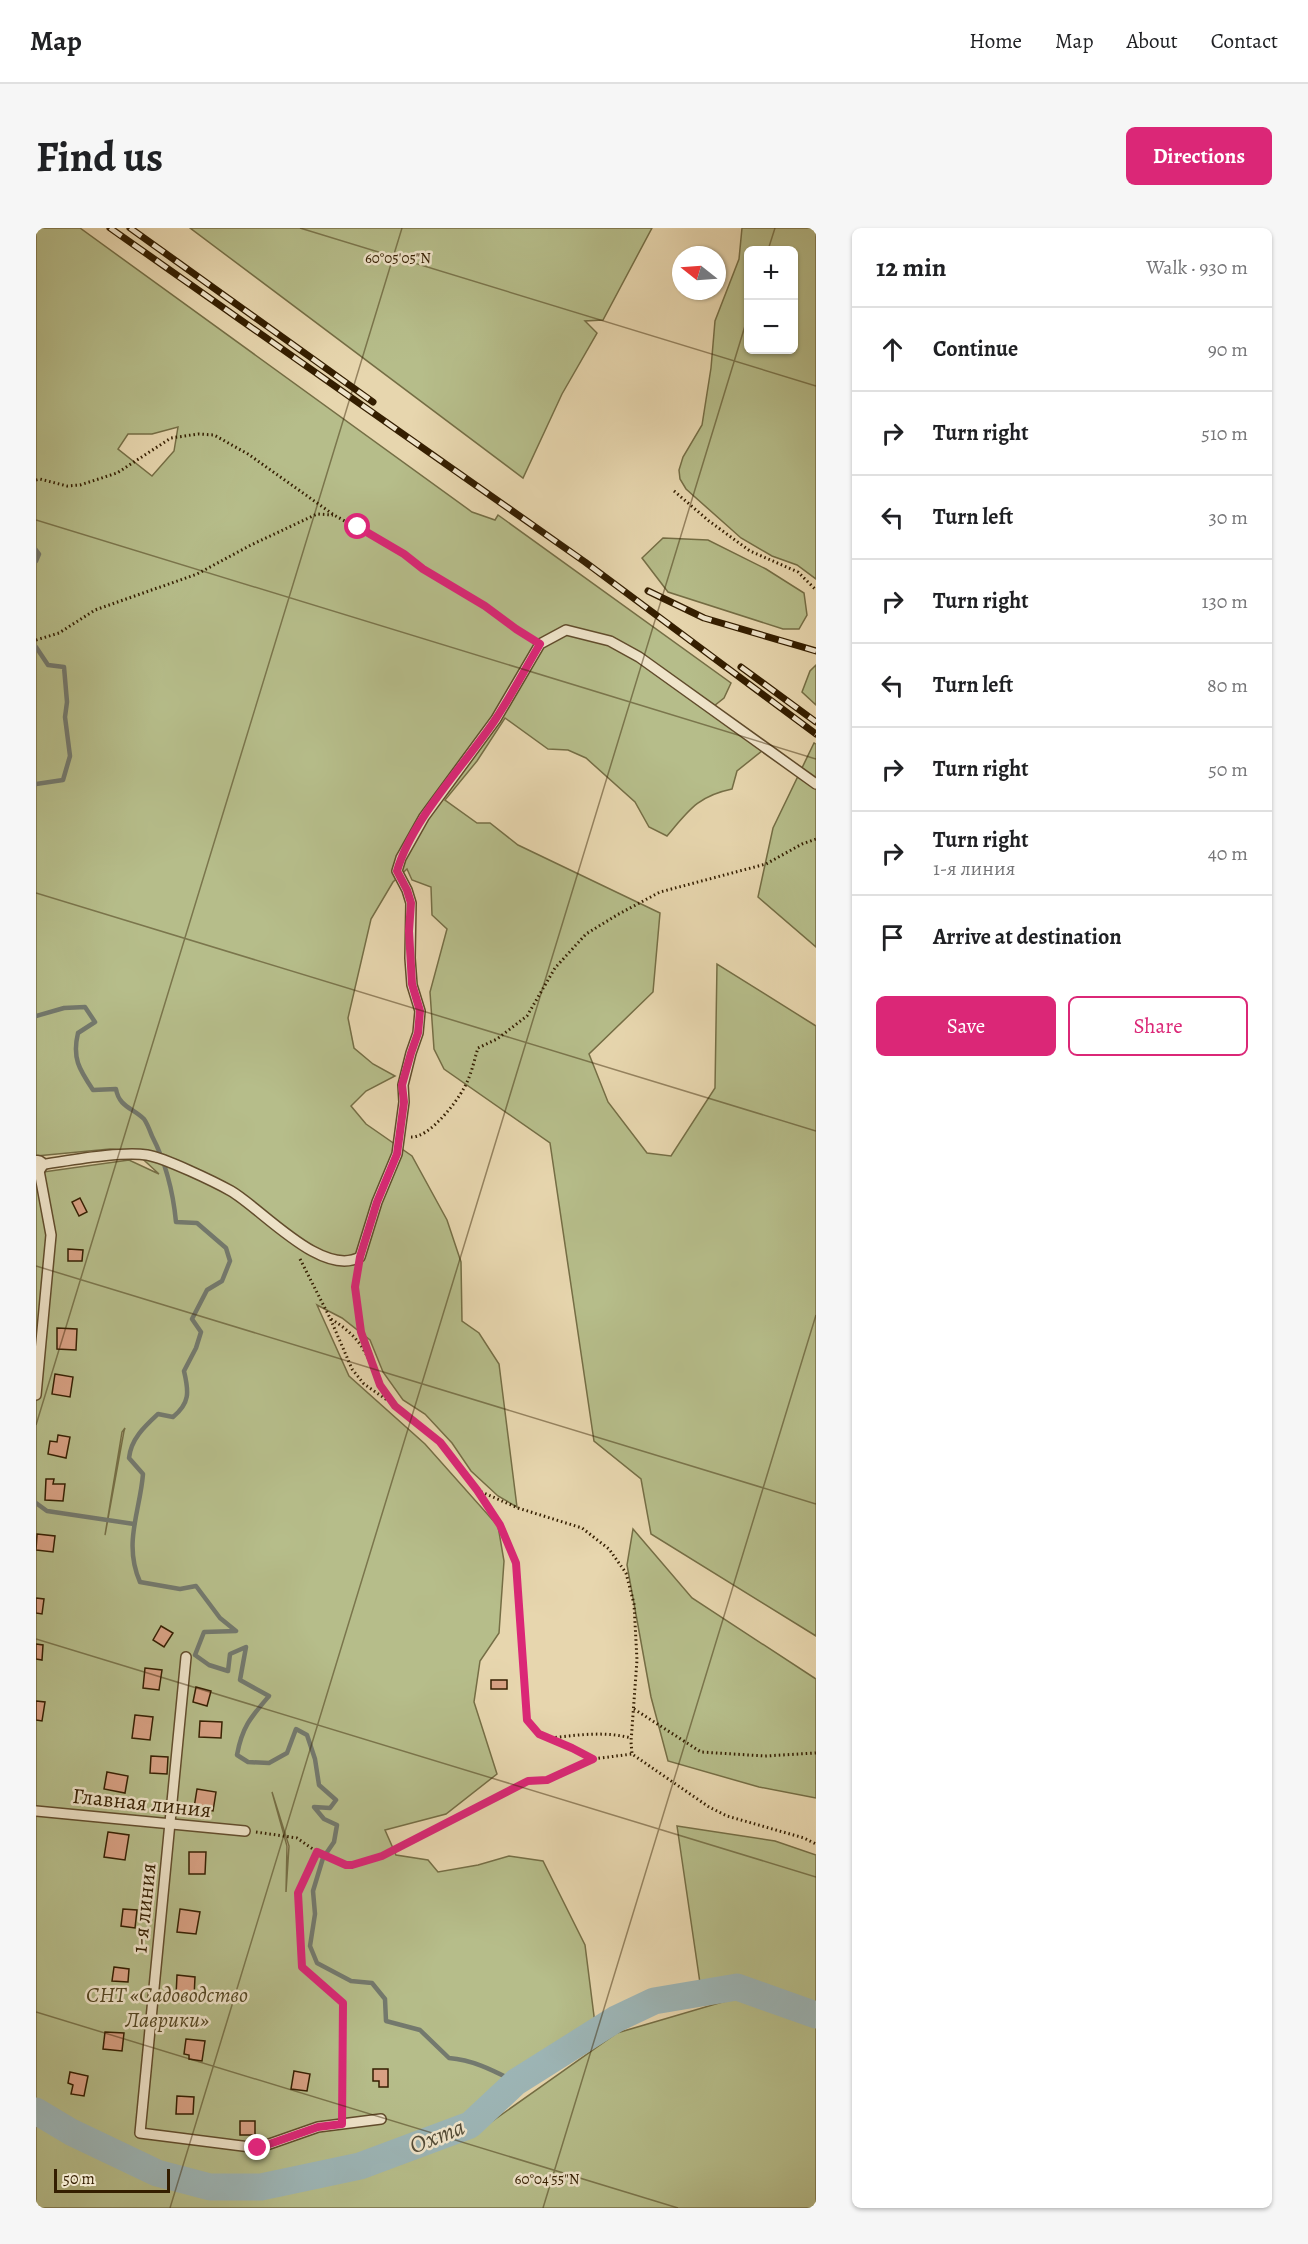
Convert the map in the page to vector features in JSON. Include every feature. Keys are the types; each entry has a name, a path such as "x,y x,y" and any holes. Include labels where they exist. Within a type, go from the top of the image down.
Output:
{"lane":[{"path":"36,1395 51,1235 37,1165 114,1156 148,1155 233,1192 291,1239 336,1260 353,1260 360,1257 377,1202 393,1166 400,1137 404,1102 402,1085 418,1033 420,1011 412,984 409,931 411,903 397,871 401,858 424,817 496,719 540,644 566,630 609,641 639,657 816,784"},
{"name":"1-я линия","path":"186,1657 140,2133 258,2148 318,2127 381,2119"},
{"name":"Главная линия","path":"36,1811 245,1831"}],"path":[{"path":"36,480 67,486 80,485 117,473 171,438 198,434 214,435 277,473 334,516 404,554 423,569 485,606 540,644"},
{"path":"674,491 709,521 750,551 798,572 816,590"},
{"path":"36,640 59,633 95,610 197,574 317,514 334,516"},
{"path":"400,1137 418,1138 435,1126 465,1087 478,1048 497,1038 526,1016 555,968 586,934 648,897 766,864 816,839"},
{"path":"291,1239 352,1368 364,1384 440,1442 477,1490 500,1525 516,1563 527,1720 539,1734 593,1759"},
{"path":"360,1257 355,1287 361,1332 380,1385 395,1406"},
{"path":"330,1318 351,1333 367,1352"},
{"path":"477,1490 518,1508 582,1528 609,1550 626,1573 634,1604 637,1660 631,1738 632,1755"},
{"path":"634,1709 701,1752 765,1756 816,1753"},
{"path":"550,1738 583,1734 631,1738"},
{"path":"245,1831 297,1838 317,1852 346,1865 352,1865 382,1856 528,1781 547,1780 593,1759 632,1755 709,1807 727,1816 804,1838 816,1844"},
{"path":"317,1852 298,1893 302,1967 343,2003 342,2124"}],"green space":[{"name":"СНТ «Садоводство Лаврики»","path":"36,228 80,228 472,512 495,520 498,515 731,683 724,698 709,710 763,750 737,771 732,789 720,792 695,805 667,836 649,827 635,802 586,758 568,750 548,749 505,718 477,761 445,800 477,823 490,823 518,845 660,913 653,992 589,1054 608,1102 647,1153 671,1156 715,1088 717,964 816,1026 816,1636 651,1534 641,1479 594,1441 550,1143 444,1069 434,1049 430,992 447,929 432,915 431,887 412,880 407,869 393,882 371,919 348,1018 354,1048 373,1064 395,1076 366,1091 351,1106 366,1124 412,1156 447,1220 461,1262 462,1321 479,1333 499,1364 517,1507 498,1496 471,1471 452,1443 425,1414 403,1400 383,1372 370,1340 342,1318 317,1305 349,1376 425,1444 498,1526 504,1561 499,1633 480,1661 474,1702 497,1774 446,1814 385,1830 396,1855 428,1860 438,1872 478,1865 509,1856 543,1861 585,1945 595,2024 521,2074 467,2116 425,2133 382,2145 403,2161 474,2134 617,2033 736,1998 816,2022 816,2208 36,2208 36,1173 129,1160 159,1174 134,1151 110,1149 36,1156","holes":["178,427 174,451 152,476 118,449 128,434 152,434","125,1428 105,1535 122,1432","272,1792 289,1846 286,1892 287,1846"]},
{"path":"190,228 652,228 603,320 585,321 597,333 562,394 523,478"},
{"path":"742,228 816,228 816,579 797,565 772,556 741,538 686,489 680,479 679,470 683,457 702,425 711,368 715,321 723,300 726,300 726,293 739,259"},
{"path":"663,538 708,540 766,569 804,593 807,615 799,629 783,629 668,592 642,558"},
{"path":"816,665 816,705 802,692 810,671"},
{"path":"814,743 816,744 816,947 758,897 773,828"},
{"path":"633,1529 692,1598 816,1679 816,1798 759,1787 668,1761 651,1697 627,1565"},
{"path":"677,1826 775,1841 816,1855 816,2005 740,1979 700,1983"}],"building":[{"path":"80,1198 87,1212 79,1216 72,1202"},
{"path":"68,1249 83,1250 82,1261 68,1261"},
{"path":"57,1328 77,1329 76,1350 57,1349"},
{"path":"55,1374 73,1377 70,1397 52,1394"},
{"path":"58,1435 70,1437 66,1458 48,1454 50,1441 57,1442"},
{"path":"46,1479 54,1479 53,1484 65,1484 63,1501 45,1500"},
{"path":"37,1534 55,1536 53,1552 36,1550"},
{"path":"36,1598 44,1599 42,1614 36,1613"},
{"path":"161,1626 173,1633 164,1647 153,1640"},
{"path":"36,1644 43,1645 42,1660 36,1659"},
{"path":"145,1668 162,1670 159,1690 143,1688"},
{"path":"491,1680 507,1680 507,1689 491,1689"},
{"path":"196,1687 211,1691 207,1706 193,1702"},
{"path":"36,1701 45,1702 42,1721 36,1720"},
{"path":"135,1715 153,1717 150,1740 132,1738"},
{"path":"200,1721 222,1722 221,1738 199,1737"},
{"path":"151,1756 168,1757 167,1774 150,1773"},
{"path":"107,1772 128,1776 125,1793 104,1789"},
{"path":"197,1789 216,1792 213,1811 194,1808"},
{"path":"108,1832 129,1835 125,1860 104,1857"},
{"path":"189,1852 206,1852 205,1874 189,1874"},
{"path":"123,1909 137,1910 135,1928 121,1926"},
{"path":"180,1909 200,1912 196,1934 177,1932"},
{"path":"114,1967 129,1969 128,1982 112,1981"},
{"path":"177,1975 195,1977 194,1998 176,1996"},
{"path":"105,2032 124,2033 122,2051 103,2049"},
{"path":"186,2039 205,2041 202,2061 189,2059 189,2055 184,2054"},
{"path":"373,2069 388,2069 388,2087 379,2087 379,2081 373,2081"},
{"path":"294,2071 310,2074 307,2091 291,2089"},
{"path":"70,2072 88,2076 84,2096 71,2094 73,2085 68,2083"},
{"path":"177,2096 194,2097 193,2114 176,2114"},
{"path":"240,2121 255,2121 255,2135 240,2135"}],"waterway":[{"path":"36,550 39,554 36,561"},
{"path":"36,647 48,665 64,667 67,702 65,717 70,756 63,780 36,784"},
{"path":"36,1016 64,1008 85,1007 95,1022 78,1033 76,1042 76,1056 84,1076 93,1090 116,1089 123,1104 144,1119 165,1167 176,1222 197,1223 226,1248 230,1261 222,1281 207,1290 192,1319 201,1332 196,1348 184,1371 187,1397 183,1407 173,1417 158,1414 139,1434 130,1451 129,1458 143,1474 133,1541 135,1568 140,1582 180,1589 196,1586 220,1618 236,1631 204,1632 195,1655 209,1665 228,1671 230,1654 246,1647 240,1680 269,1696 248,1723 237,1755 248,1762 269,1763 287,1753 296,1729 307,1735 315,1759 319,1785 336,1800 330,1808 314,1807 324,1819 337,1825 334,1842 323,1858 313,1891 315,1914 310,1946 317,1963 351,1981 372,1983 385,1999 386,2021 420,2030 449,2058 492,2070 516,2082"},
{"path":"36,1503 47,1511 134,1524"},
{"name":"Охта","path":"36,2111 71,2132 157,2173 210,2187 261,2187 360,2166 470,2125 516,2082 616,2019 654,2001 737,1987 816,2015"}],"railway":[{"path":"110,228 585,562 816,734"},
{"path":"130,228 373,402"},
{"path":"648,591 704,618 816,651"},
{"path":"741,667 816,722"}],"route":[{"path":"258,2148 318,2127 342,2124 343,2003 302,1967 298,1893 317,1852 346,1865 382,1856 528,1781 547,1780 593,1759 539,1734 527,1720 516,1563 500,1525 477,1490 440,1442 395,1406 380,1385 361,1332 355,1287 360,1257 377,1202 397,1154 404,1102 402,1085 418,1033 420,1011 412,984 410,958 411,903 397,871 401,858 424,817 496,719 540,644 485,606 358,527"}]}
